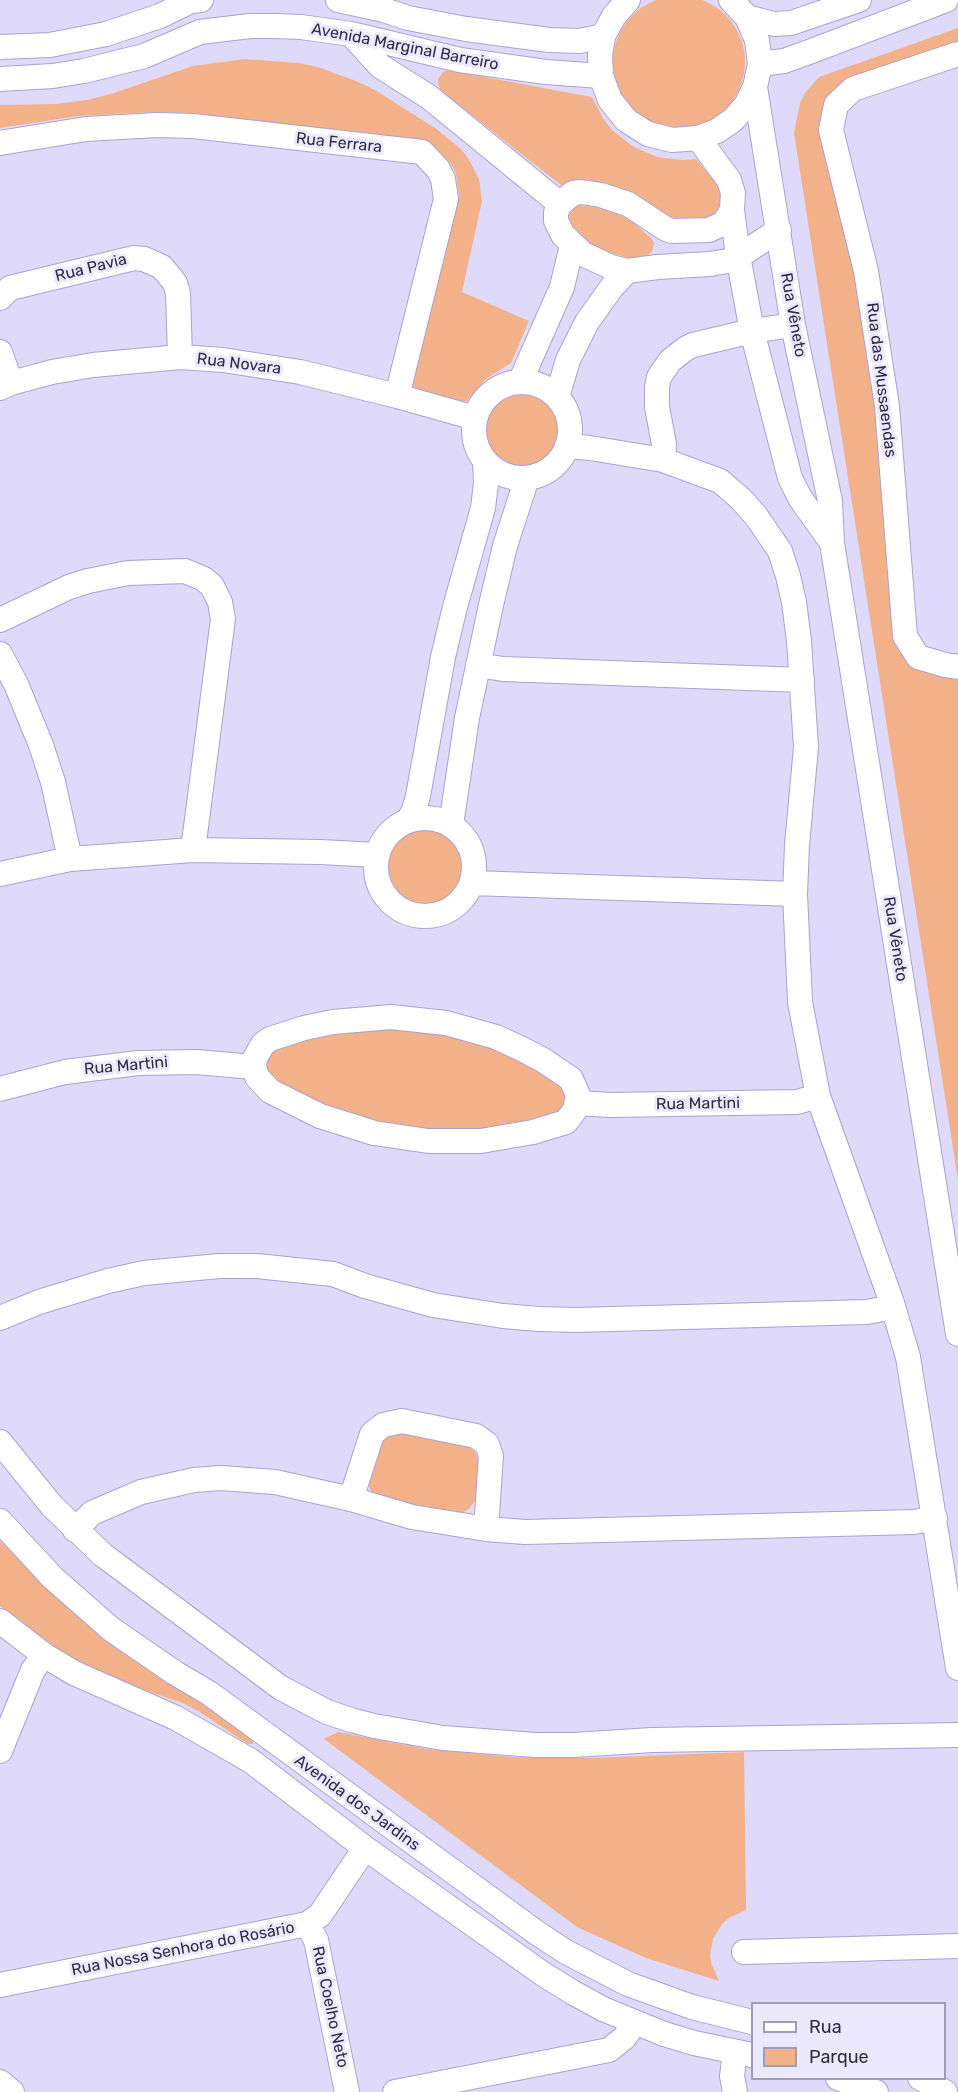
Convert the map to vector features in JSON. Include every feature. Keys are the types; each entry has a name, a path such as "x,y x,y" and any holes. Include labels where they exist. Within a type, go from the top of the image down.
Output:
{"street":[{"path":"0,47 50,45 106,34 134,26 201,0"},
{"name":"Avenida Marginal Barreiro","path":"338,0 408,18 466,29 549,40 580,41 603,36"},
{"path":"628,0 614,16 603,36 600,56 601,76 610,100 626,120 648,134 672,140 698,138 717,131 733,120 746,105 757,76 784,61 946,0"},
{"path":"739,9 774,24 791,23 859,0"},
{"name":"Rua Vêneto","path":"739,9 757,40 757,76 793,325 830,501 832,543 958,1334"},
{"name":"Avenida Marginal Barreiro","path":"0,79 84,72 144,56 200,32 250,26 301,27 351,34 460,60 546,72 601,76"},
{"path":"351,34 380,66 429,97 560,204"},
{"name":"Rua das Mussaendas","path":"958,54 853,89 836,105 831,130 866,271 887,406 905,636 918,657 958,667"},
{"name":"Rua Ferrara","path":"0,142 86,129 157,125 193,126 422,152 438,169 443,179 446,199 397,396"},
{"name":"Rua Vêneto","path":"698,138 729,180 733,193 732,210 738,256 752,331 790,478 800,498 832,543"},
{"path":"732,210 724,223 709,230 666,229 628,204 601,195 581,192 573,193 560,204 556,212 556,221 559,229 572,245 596,261 627,271 733,260 779,230"},
{"path":"520,382 562,287 572,245"},
{"name":"Rua Pavia","path":"0,298 10,288 134,258 144,259 162,267 175,283 178,292 180,357"},
{"path":"557,397 568,360 587,322 612,287 627,271"},
{"path":"663,460 663,435 656,397 659,378 676,354 693,345 752,331 793,325"},
{"path":"0,352 5,385"},
{"name":"Rua Novara","path":"5,385 93,365 180,357 266,366 397,396 475,418"},
{"path":"520,382 534,383 557,397 565,409 570,433 561,458 552,468 540,475 527,478 512,477 497,471 485,462 477,449 473,434 475,418 481,404 491,393 505,385 520,382"},
{"path":"567,446 663,460 720,481 756,516 780,551 789,576 802,680 806,747 800,796 795,894 800,1002 818,1096 892,1303 908,1357 958,1668"},
{"path":"408,821 418,796 443,657 483,508 486,483 485,462"},
{"path":"790,478 823,466"},
{"path":"451,825 478,665 505,546 527,478"},
{"path":"0,620 69,587 128,573 185,571 195,574 212,586 220,602 223,619 193,850"},
{"path":"0,654 16,684 41,745 53,782 70,859"},
{"path":"478,665 503,669 802,680"},
{"path":"424,818 438,819 451,825 462,833 474,857 475,870 466,895 456,905 431,916 415,915 400,910 379,886 376,871 377,855 383,840 394,829 408,821 424,818"},
{"path":"0,874 70,859 193,850 377,855"},
{"path":"472,883 795,894"},
{"path":"362,1018 420,1019 471,1029 520,1048 543,1060 571,1079 578,1095 578,1103 576,1110 566,1122 533,1132 481,1141 411,1140 347,1126 295,1105 263,1086 254,1067 255,1058 263,1044 270,1039 304,1028 362,1018"},
{"name":"Rua Martini","path":"0,1089 65,1072 138,1063 196,1062 254,1067"},
{"name":"Rua Martini","path":"578,1103 610,1105 797,1102 818,1096"},
{"path":"0,1318 48,1299 108,1281 144,1273 219,1266 276,1268 333,1274 365,1286 433,1305 539,1319 867,1312 882,1309 892,1303"},
{"path":"351,1499 372,1434 383,1425 402,1421 476,1436 487,1444 491,1456 486,1529"},
{"path":"0,1442 30,1481 75,1530 103,1555 281,1688 327,1712 374,1726 443,1738 535,1746 574,1746 652,1740 958,1735"},
{"path":"75,1530 92,1513 116,1501 167,1485 194,1480 230,1479 275,1482 351,1499 412,1516 486,1529 564,1532 914,1522 935,1518"},
{"name":"Avenida dos Jardins","path":"0,1521 53,1578 111,1629 208,1693 528,1927 566,1952 618,1979 660,1997 751,2022"},
{"name":"Avenida dos Jardins","path":"0,1621 44,1655 74,1673 176,1718 251,1761 365,1848 543,1974 603,2009 635,2023 694,2043 744,2054"},
{"path":"0,1751 33,1670 44,1655"},
{"path":"251,1761 271,1740"},
{"name":"Rua Nossa Senhora do Rosário","path":"0,1985 307,1924 320,1915 365,1848"},
{"name":"Rua Coelho Neto","path":"307,1924 316,1940 347,2092"},
{"path":"744,1952 958,1946"},
{"path":"395,2092 609,2050 624,2038 635,2023"},
{"path":"735,2092 732,2076 744,2054"},
{"path":"922,2080 945,2092"},
{"path":"0,2082 12,2092"}],"green space":[{"path":"660,-1 698,-1 716,7 734,25 744,49 744,75 734,99 716,117 692,127 666,127 642,117 624,99 614,75 614,49 624,25 642,7"},
{"path":"958,28 958,48 832,97 857,277 879,411 894,639 907,660 958,677 958,1180 794,133 800,103 805,93 819,77"},
{"path":"245,59 298,63 318,67 356,81 375,90 435,128 461,149 468,158 479,179 482,201 462,292 529,321 511,363 486,379 467,401 461,403 419,393 412,383 459,196 456,174 451,164 436,148 415,140 191,113 153,112 78,116 0,128 0,105 56,104 87,100 193,66"},
{"path":"447,70 592,97 604,120 613,131 634,147 657,157 696,159 723,192 718,221 670,220 636,195 608,185 576,183 561,185 441,91 438,79"},
{"path":"577,205 611,210 632,221 652,239 654,243 652,252 642,259 628,258 601,250 591,244 570,223 569,215"},
{"path":"522,392 536,395 549,403 557,416 560,430 557,444 549,457 536,465 522,468 508,465 495,457 487,444 484,430 487,416 495,403 508,395"},
{"path":"425,828 440,831 457,845 464,867 461,882 447,899 425,906 410,903 393,889 386,867 389,852 403,835"},
{"path":"419,1028 493,1046 560,1082 569,1101 556,1117 455,1133 350,1117 269,1079 264,1060 269,1050 334,1030"},
{"path":"399,1432 465,1444 475,1452 480,1464 477,1498 469,1509 449,1515 372,1493 367,1482 379,1442"},
{"path":"0,1541 62,1601 253,1738 253,1744 248,1744 183,1703 123,1683 94,1669 66,1654 14,1618 0,1606"},
{"path":"338,1732 427,1749 512,1757 591,1758 744,1752 746,1910 722,1924 713,1939 710,1956 719,1981 646,1958 577,1927 324,1739"}]}
